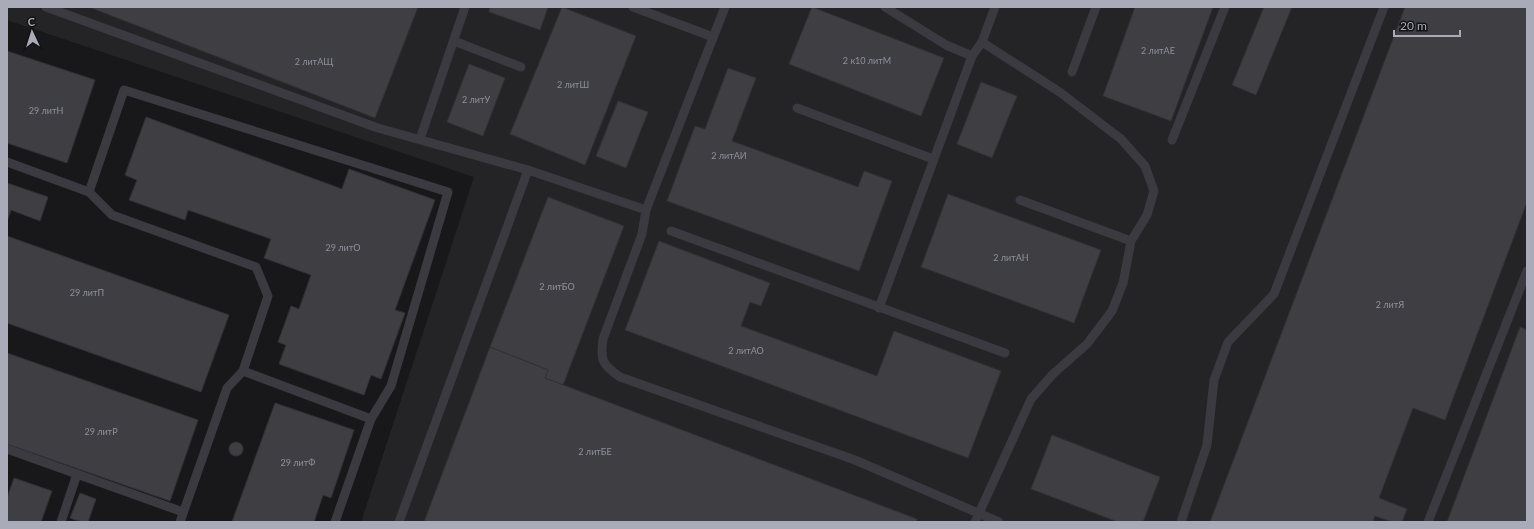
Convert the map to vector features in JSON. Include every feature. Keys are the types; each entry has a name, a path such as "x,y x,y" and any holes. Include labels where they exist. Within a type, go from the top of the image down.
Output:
{"lane":[{"path":"46,7 378,128 528,170 646,210"},
{"path":"420,139 465,7"},
{"path":"633,7 713,37"},
{"path":"725,7 646,210 642,234 603,339 601,355 608,368 620,377 855,460 977,518 999,522"},
{"path":"885,7 946,45 972,56"},
{"path":"879,308 972,56 982,42 995,7"},
{"path":"1072,72 1096,7"},
{"path":"1172,140 1225,7"},
{"path":"1181,522 1207,445 1214,380 1228,342 1274,294 1384,7"},
{"path":"454,41 521,67"},
{"path":"977,518 1031,399 1053,374 1087,344 1112,310 1123,283 1132,241 1147,215 1154,191 1145,166 1121,139 1061,93 982,42"},
{"path":"89,192 124,90 448,192 391,386 371,419 335,522"},
{"path":"796,108 933,159"},
{"path":"7,162 89,192 112,215 256,267 268,296 243,371 227,388 180,522"},
{"path":"398,522 528,170"},
{"path":"1020,200 1132,241"},
{"path":"670,231 1005,353"},
{"path":"1428,522 1527,271"},
{"path":"243,371 371,419"},
{"path":"7,449 183,512"},
{"path":"61,522 77,474"}],"shaded area":[{"path":"7,7 1527,7 1527,522 361,522 474,177 7,20"}],"building":[{"path":"89,7 418,7 375,118"},
{"path":"490,7 548,7 540,30 489,12"},
{"path":"562,7 636,36 585,165 510,134"},
{"path":"812,7 944,58 921,116 789,64"},
{"path":"1135,7 1213,7 1171,121 1103,96"},
{"path":"1264,7 1292,7 1256,95 1232,85"},
{"path":"1405,7 1527,7 1527,202 1445,420 1413,408 1379,498 1407,509 1402,522 1392,522 1375,516 1373,522 1210,522"},
{"path":"7,51 95,80 67,163 7,143"},
{"path":"469,64 505,78 483,136 447,122"},
{"path":"728,68 756,78 732,141 858,187 864,171 892,181 859,271 667,201 695,126 705,129"},
{"path":"981,82 1017,96 992,158 957,144"},
{"path":"618,101 648,112 626,168 596,156"},
{"path":"146,117 342,189 349,169 435,200 395,310 405,313 381,379 371,375 364,395 279,364 286,345 278,342 291,306 299,309 311,275 264,258 271,239 188,210 185,220 129,200 137,180 125,175"},
{"path":"7,183 48,197 40,221 11,210 7,222"},
{"path":"948,194 1101,250 1074,323 921,267"},
{"path":"548,197 624,226 563,385 545,378 548,370 490,347"},
{"path":"7,236 229,315 201,392 7,323"},
{"path":"659,241 770,283 761,306 750,302 741,326 877,376 894,331 1001,371 968,458 625,330"},
{"path":"1520,327 1527,330 1527,522 1447,522"},
{"path":"490,347 548,370 545,378 917,519 916,522 424,522"},
{"path":"7,353 198,420 170,501 7,444"},
{"path":"275,403 354,430 331,498 323,495 314,522 232,522"},
{"path":"1052,435 1160,477 1143,522 1118,522 1031,489"},
{"path":"233,442 239,442 243,446 243,452 239,456 233,456 229,452 229,446"},
{"path":"14,478 52,491 41,522 7,522 7,498"},
{"path":"80,493 96,499 88,522 82,522 70,518"}]}
